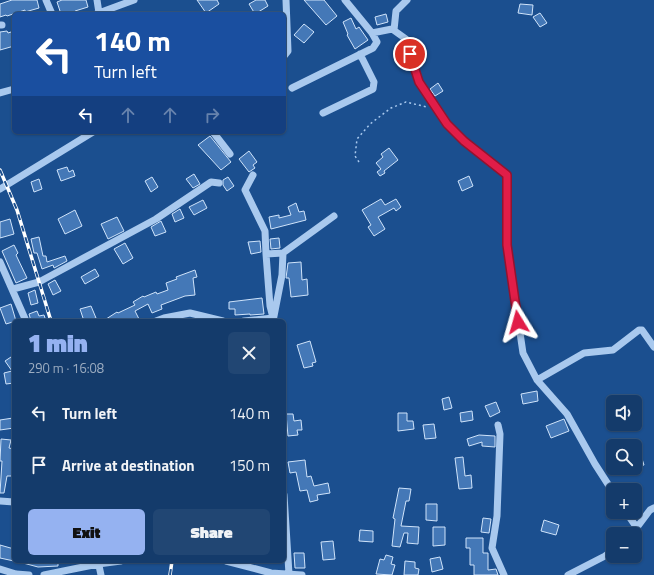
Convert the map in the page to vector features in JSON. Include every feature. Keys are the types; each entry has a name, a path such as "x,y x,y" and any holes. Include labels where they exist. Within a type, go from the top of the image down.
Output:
{"street":[{"path":"46,0 51,12"},
{"path":"97,0 98,12"},
{"path":"101,12 134,0"},
{"path":"286,0 288,51 286,54"},
{"path":"292,88 373,48 377,42 345,0"},
{"path":"394,30 396,11 407,0"},
{"path":"372,34 392,29 406,39 419,82 447,124 464,141 507,175 507,245 523,353 537,380 567,414 607,483"},
{"path":"323,113 373,89 374,82 360,54"},
{"path":"0,92 12,89"},
{"path":"0,189 90,134"},
{"path":"215,134 230,154"},
{"path":"253,175 245,190 265,231 270,306 273,319"},
{"path":"13,289 39,282 156,219 211,182 219,183"},
{"path":"266,254 283,254 334,216"},
{"path":"273,319 282,275 283,254"},
{"path":"0,262 25,319"},
{"path":"161,319 190,313 215,319"},
{"path":"537,380 584,353 613,350 639,330 642,330 654,347"},
{"path":"498,425 500,434 497,516 492,548 504,575"},
{"path":"0,501 12,502"},
{"path":"638,527 650,510 654,508"},
{"path":"286,526 289,574"},
{"path":"568,575 606,555"},
{"path":"44,575 94,563"},
{"path":"98,563 101,575"},
{"path":"234,563 271,572 302,575"},
{"path":"0,569 16,574 29,575"}],"path":[{"path":"359,162 355,156 357,140 370,124 391,108 406,102 438,111"}],"building":[{"path":"12,0 37,0 39,8 25,12 25,10 12,12 12,14 0,17 0,4"},
{"path":"62,0 86,0 88,7 75,12 60,12 57,2"},
{"path":"197,0 217,0 219,4 205,12"},
{"path":"256,0 265,0 268,6 258,12 254,12 249,4"},
{"path":"304,0 324,0 337,16 326,25"},
{"path":"520,4 533,5 532,15 518,13"},
{"path":"540,13 547,23 540,27 533,17"},
{"path":"386,14 388,22 377,25 375,17"},
{"path":"351,18 356,29 359,27 368,40 355,49 347,35 348,34 343,22"},
{"path":"304,24 314,32 304,43 294,35"},
{"path":"7,31 8,33 12,32 12,47 0,50 0,32"},
{"path":"438,83 443,91 435,96 430,89"},
{"path":"210,136 231,162 221,170 198,145"},
{"path":"389,148 398,160 380,176 377,172 381,169 376,163 383,157 381,154"},
{"path":"249,151 257,162 253,165 255,168 249,172 239,159"},
{"path":"67,167 69,172 73,170 75,176 61,181 57,170"},
{"path":"194,174 200,184 193,188 186,179"},
{"path":"469,176 473,186 462,191 458,181"},
{"path":"152,177 158,187 151,192 145,181"},
{"path":"228,177 234,186 227,191 223,185 223,180"},
{"path":"39,179 42,189 34,192 31,182"},
{"path":"381,199 385,205 396,199 401,207 396,211 394,208 378,217 385,229 374,236 368,227 371,225 362,210"},
{"path":"203,200 207,208 194,215 189,207"},
{"path":"296,203 299,212 304,211 306,220 271,229 269,217 279,215 279,218 291,215 288,207"},
{"path":"180,209 184,218 175,222 172,214"},
{"path":"75,210 82,226 65,234 58,219"},
{"path":"117,217 124,231 108,239 101,224"},
{"path":"10,219 14,234 0,238 0,222"},
{"path":"161,221 166,232 155,236 151,227"},
{"path":"39,237 43,256 46,256 47,262 65,256 67,261 54,268 53,265 42,269 37,253 34,253 31,239"},
{"path":"279,238 280,248 271,249 270,239"},
{"path":"260,241 261,252 251,254 248,242"},
{"path":"125,243 133,258 123,264 114,249"},
{"path":"14,245 18,253 16,255 27,278 16,283 2,251"},
{"path":"301,262 302,280 307,279 308,295 291,297 289,278 286,278 288,263"},
{"path":"95,269 99,276 85,284 81,277"},
{"path":"195,270 197,277 193,278 195,295 185,296 161,305 162,309 152,313 148,304 135,311 139,319 106,319 117,312 118,313 135,305 133,302 143,296 144,297 156,292 157,294 168,290 166,283 177,279 176,277"},
{"path":"55,280 61,291 53,295 48,284"},
{"path":"35,290 38,303 31,305 28,293"},
{"path":"262,298 264,314 235,315 235,309 229,309 229,302"},
{"path":"11,304 15,319 12,319 12,322 6,324 0,308"},
{"path":"91,306 96,318 83,319 80,309"},
{"path":"37,311 39,316 44,315 45,319 30,319 29,314"},
{"path":"310,341 316,362 312,363 313,366 304,368 297,345"},
{"path":"12,356 12,371 5,361"},
{"path":"12,371 12,383 6,384 4,373"},
{"path":"537,391 538,401 523,404 521,394"},
{"path":"449,397 452,408 444,410 442,399"},
{"path":"496,402 500,412 490,417 485,406"},
{"path":"472,411 473,420 461,422 460,413"},
{"path":"398,413 407,413 407,421 413,421 414,429 398,431"},
{"path":"286,414 293,414 294,421 301,420 302,430 297,430 298,435 288,436"},
{"path":"12,418 12,428 0,430 0,420"},
{"path":"564,419 569,431 551,438 546,426"},
{"path":"434,424 436,438 425,439 423,425"},
{"path":"479,435 495,436 495,447 482,446 482,442 469,446 467,439"},
{"path":"1,439 11,440 9,448 12,449 12,476 7,476 4,493 0,493 2,461 0,461"},
{"path":"463,457 465,476 471,475 472,488 459,489 455,458"},
{"path":"305,460 307,477 311,476 314,486 328,483 330,493 317,495 318,500 310,502 307,490 300,491 296,472 290,473 288,462"},
{"path":"399,488 411,489 409,501 406,501 401,526 419,527 418,544 407,543 408,533 404,533 400,547 392,546 395,519 393,518"},
{"path":"426,504 437,504 437,521 426,520"},
{"path":"483,518 491,519 489,533 481,532"},
{"path":"544,520 559,525 556,535 541,531"},
{"path":"433,527 445,527 445,545 433,546"},
{"path":"360,530 373,531 373,542 359,541"},
{"path":"466,538 483,538 483,553 488,553 488,570 496,569 498,575 474,575 474,565 470,565 470,548 466,548"},
{"path":"333,541 335,559 323,560 321,542"},
{"path":"0,545 12,548 12,561 0,558"},
{"path":"294,553 304,553 305,568 295,568"},
{"path":"386,555 393,557 391,564 395,565 392,575 376,574 380,559 384,560"},
{"path":"440,557 443,569 432,572 430,559"},
{"path":"405,561 415,562 415,568 419,569 418,575 404,575"},
{"path":"23,563 58,563 58,566 38,567"}],"railway":[{"path":"0,170 17,210 50,319"},
{"path":"170,575 172,563"}],"route":[{"path":"410,54 419,82 447,124 464,141 507,175 507,245 518,322"}]}
